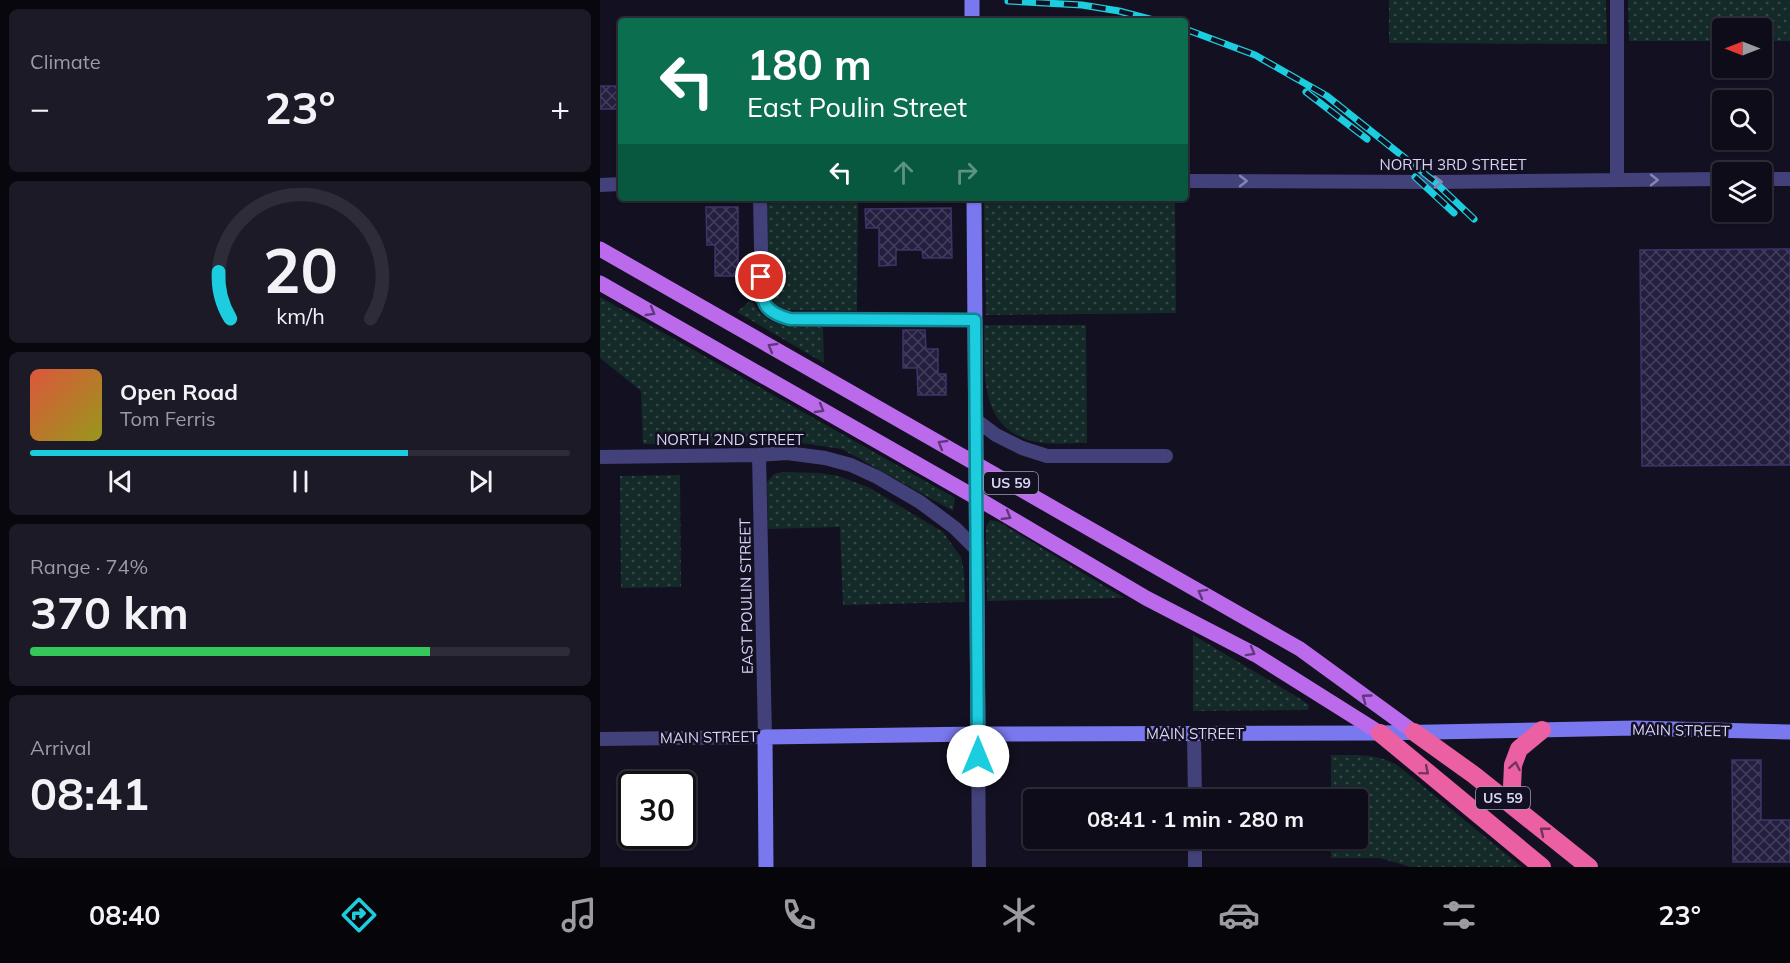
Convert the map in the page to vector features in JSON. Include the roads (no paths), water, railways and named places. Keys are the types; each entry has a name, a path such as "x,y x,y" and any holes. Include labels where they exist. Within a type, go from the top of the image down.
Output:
{"highway":[{"path":"1520,812 1512,788 1513,765 1519,749 1542,730"},
{"name":"US 59","path":"1414,732 1474,775 1589,867"},
{"name":"US 59","path":"1380,734 1542,867"}],"main road":[{"name":"US 59","path":"600,249 1300,650 1414,732"},
{"name":"US 59","path":"600,283 975,497 1146,598 1256,655 1380,734"}],"street":[{"path":"972,0 972,18"},
{"path":"1617,0 1617,180"},
{"name":"NORTH 3RD STREET","path":"1188,181 1435,182 1712,179"},
{"path":"1772,179 1790,179"},
{"path":"600,185 618,184"},
{"path":"760,201 762,298 769,310 777,316 790,319 975,320"},
{"path":"974,201 979,867"},
{"path":"976,420 996,435 1022,448 1047,456 1166,456"},
{"name":"NORTH 2ND STREET","path":"600,456 787,453 825,458 851,465 877,477 920,502 956,528 976,549"},
{"name":"EAST POULIN STREET","path":"759,455 765,737"},
{"name":"MAIN STREET","path":"600,739 978,734 1380,734 1635,728 1790,732"},
{"path":"1194,733 1195,789"},
{"path":"765,737 766,867"},
{"path":"1195,849 1195,867"}],"railway":[{"path":"1008,1 1082,5 1146,18"},
{"path":"1188,30 1255,55 1327,96 1435,182 1474,219"},
{"path":"1306,92 1367,139"},
{"path":"1415,177 1454,213"}]}
